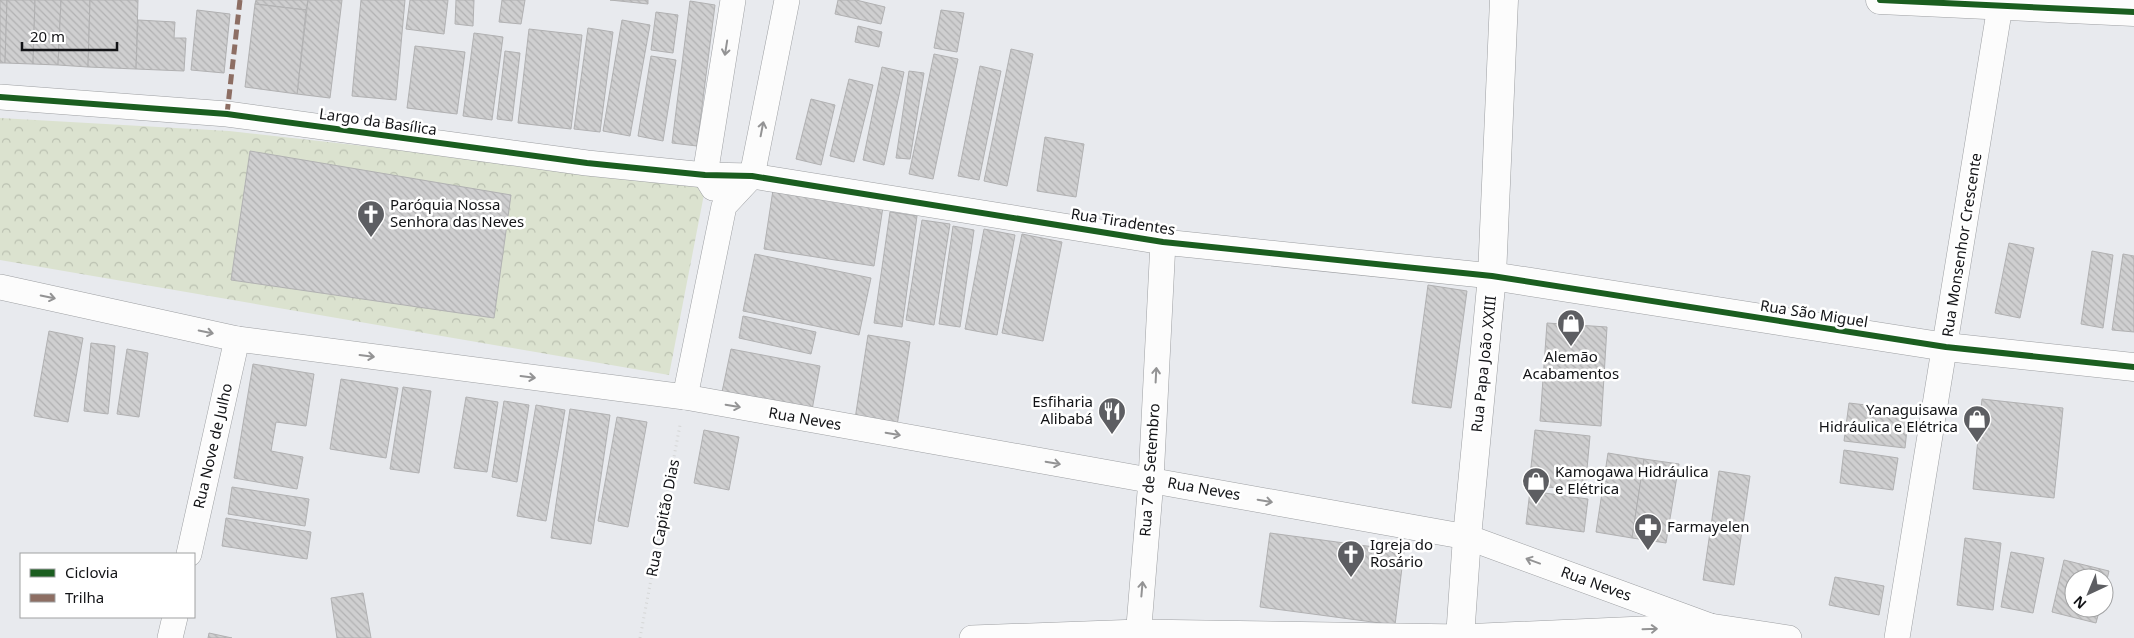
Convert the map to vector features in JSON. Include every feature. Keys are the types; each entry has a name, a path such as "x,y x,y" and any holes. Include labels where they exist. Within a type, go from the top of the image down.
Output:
{"street":[{"path":"724,206 705,175 733,0"},
{"path":"0,287 237,339 685,397 724,206 752,176 788,0"},
{"name":"Rua Papa João XXIII","path":"1460,637 1467,537 1492,276 1504,0"},
{"path":"1880,0 2001,4 2134,12"},
{"name":"Rua Monsenhor Crescente","path":"1897,638 2001,4"},
{"name":"Largo da Basílica","path":"0,97 226,114 587,163 705,175 752,176"},
{"name":"Rua Tiradentes","path":"752,176 1163,242 1492,276"},
{"name":"Rua 7 de Setembro","path":"1138,635 1151,480 1163,242"},
{"name":"Rua São Miguel","path":"1492,276 1946,348 2134,367"},
{"name":"Rua Nove de Julho","path":"189,553 237,339"},
{"name":"Rua Neves","path":"685,397 1467,537 1710,626"},
{"path":"170,638 175,618"},
{"path":"972,638 1138,635 1460,637 1710,626 1790,638"}],"green space":[{"path":"0,118 229,131 706,184 669,375 0,260"}],"building":[{"path":"0,0 7,0 5,63 0,63"},
{"path":"7,0 35,0 33,64 5,63"},
{"path":"35,0 61,0 58,65 33,64"},
{"path":"61,0 90,0 88,67 58,65"},
{"path":"90,0 138,0 136,69 88,67"},
{"path":"256,0 308,0 306,10 255,4"},
{"path":"308,0 342,0 330,98 297,94"},
{"path":"361,0 405,0 396,100 352,96"},
{"path":"410,0 448,0 444,34 406,29"},
{"path":"456,0 474,0 473,26 455,24"},
{"path":"502,0 525,0 521,24 499,22"},
{"path":"610,0 648,0 648,4"},
{"path":"838,0 856,0 885,7 881,24 835,14"},
{"path":"690,1 715,5 697,146 672,143"},
{"path":"255,4 306,10 297,94 245,87"},
{"path":"197,10 230,14 224,73 191,70"},
{"path":"941,10 964,13 957,52 934,48"},
{"path":"656,12 678,15 673,53 651,50"},
{"path":"138,20 175,22 174,38 186,38 184,71 136,69"},
{"path":"622,20 650,25 630,136 603,131"},
{"path":"858,26 882,32 879,47 855,42"},
{"path":"588,28 613,32 600,132 574,129"},
{"path":"529,29 582,35 571,129 518,123"},
{"path":"474,33 503,37 492,120 463,116"},
{"path":"415,46 465,52 457,114 407,108"},
{"path":"1011,49 1033,54 1007,186 984,181"},
{"path":"505,51 520,53 512,121 497,119"},
{"path":"934,54 958,59 933,179 909,174"},
{"path":"651,56 676,60 663,141 638,136"},
{"path":"980,66 1001,71 979,180 958,176"},
{"path":"882,67 904,72 884,165 863,160"},
{"path":"909,71 924,73 910,159 896,158"},
{"path":"849,79 873,85 854,162 830,156"},
{"path":"811,99 835,105 821,165 796,159"},
{"path":"1045,137 1084,144 1076,197 1037,191"},
{"name":"Paróquia Nossa Senhora das Neves","path":"250,151 511,195 494,318 231,280"},
{"path":"773,190 883,207 874,266 764,249"},
{"path":"890,212 917,216 902,327 874,323"},
{"path":"922,220 950,224 934,325 906,320"},
{"path":"953,226 974,230 960,327 939,324"},
{"path":"984,229 1015,235 997,335 965,329"},
{"path":"1022,234 1062,242 1043,341 1002,333"},
{"path":"2009,243 2034,248 2020,318 1995,313"},
{"path":"2092,251 2113,255 2103,328 2081,324"},
{"path":"755,254 871,278 859,335 743,311"},
{"path":"2123,254 2134,256 2134,332 2112,330"},
{"path":"1428,285 1467,291 1451,408 1412,403"},
{"path":"743,316 816,332 811,354 739,338"},
{"path":"1547,323 1607,327 1601,426 1540,421"},
{"path":"49,331 83,338 68,422 34,416"},
{"path":"868,335 910,342 897,426 855,419"},
{"path":"91,343 115,346 108,414 84,411"},
{"path":"127,349 148,353 139,417 117,414"},
{"path":"731,349 820,366 812,410 722,392"},
{"path":"253,364 314,374 306,426 276,422 271,451 303,457 297,489 234,478"},
{"path":"341,379 398,388 386,458 330,449"},
{"path":"403,387 431,391 419,473 390,469"},
{"path":"466,397 498,402 487,472 454,468"},
{"path":"1982,399 2063,408 2054,498 1973,489"},
{"path":"504,401 529,405 517,482 492,477"},
{"path":"1849,403 1909,410 1905,448 1844,441"},
{"path":"536,405 565,410 546,521 517,516"},
{"path":"570,409 610,415 591,544 551,538"},
{"path":"617,417 647,422 628,527 598,521"},
{"path":"704,430 739,437 729,490 694,483"},
{"path":"1535,430 1590,436 1585,491 1529,485"},
{"path":"1844,450 1898,458 1893,490 1840,483"},
{"path":"1608,453 1644,459 1632,538 1596,532"},
{"path":"1644,459 1679,464 1666,543 1632,538"},
{"path":"1719,471 1750,476 1734,585 1703,580"},
{"path":"232,487 309,499 305,526 228,514"},
{"path":"1530,491 1588,499 1584,532 1526,524"},
{"path":"226,518 311,532 307,559 222,546"},
{"path":"1270,533 1404,551 1395,625 1260,607"},
{"path":"1965,538 2001,543 1993,610 1957,605"},
{"path":"2011,552 2044,558 2033,613 2001,607"},
{"path":"2064,560 2097,568 2064,568 2064,615 2052,612"},
{"path":"1835,577 1884,586 1879,615 1829,605"},
{"path":"363,593 371,638 337,638 331,598"},
{"path":"2076,618 2097,618 2096,623"},
{"path":"209,633 232,638 208,638"}],"marked path":[{"path":"227,114 240,0"}],"cycle path":[{"path":"1880,0 2134,12"},
{"path":"0,97 227,114 587,163 705,175 752,176 1163,242 1492,276 1946,347 2134,367"}],"place":[{"name":"Paróquia Nossa Senhora das Neves","path":"371,238"},
{"name":"Alemão Acabamentos","path":"1571,347"},
{"name":"Esfiharia Alibabá","path":"1112,435"},
{"name":"Yanaguisawa Hidráulica e Elétrica","path":"1977,443"},
{"name":"Kamogawa Hidráulica e Elétrica","path":"1536,505"},
{"name":"Farmayelen","path":"1648,551"},
{"name":"Igreja do Rosário","path":"1351,578"}]}
